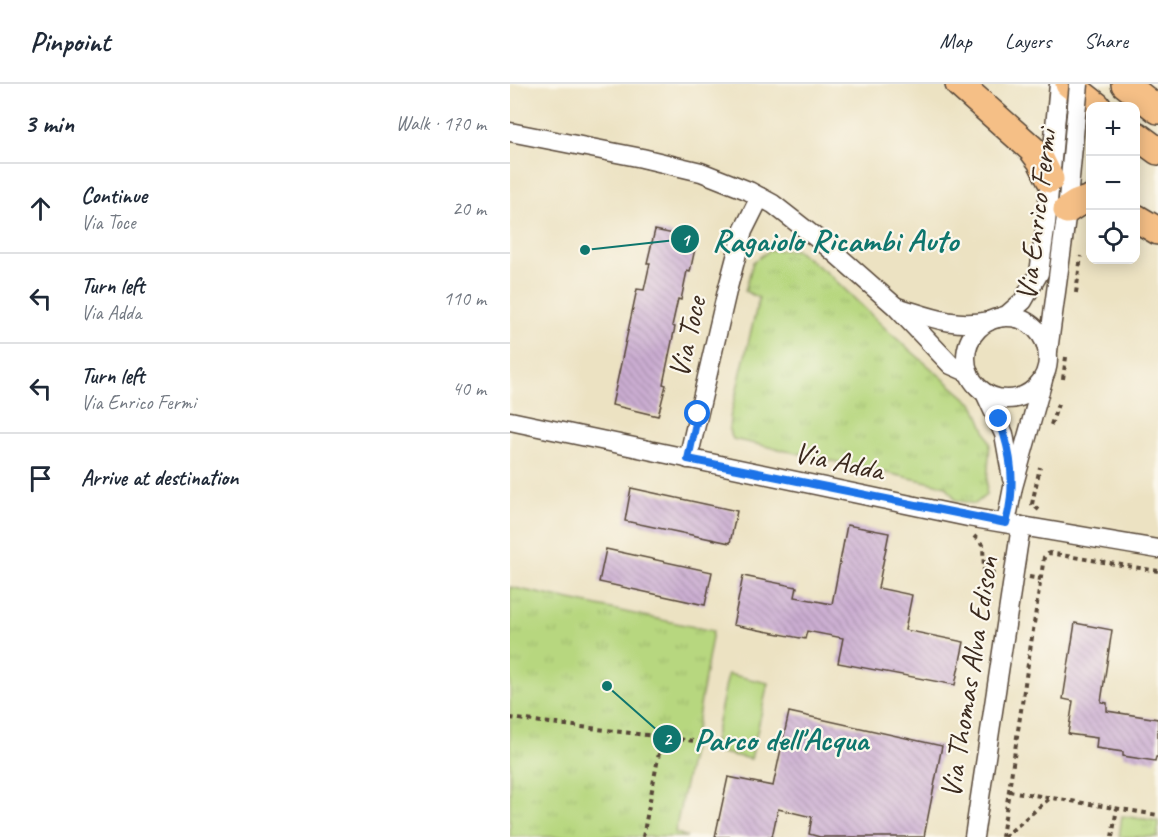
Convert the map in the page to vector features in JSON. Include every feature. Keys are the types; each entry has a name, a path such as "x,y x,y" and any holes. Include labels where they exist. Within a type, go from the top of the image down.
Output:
{"highway":[{"path":"960,84 1032,149 1050,179"},
{"path":"1125,84 1158,110"},
{"path":"1064,89 1089,102"},
{"path":"1140,138 1158,152"},
{"path":"1067,210 1086,200"},
{"path":"1140,220 1158,231"}],"street":[{"name":"Via Enrico Fermi","path":"994,320 1007,315 1023,301 1039,273 1064,89"},
{"name":"Via Enrico Fermi","path":"1048,352 1067,210 1075,125 1064,89"},
{"path":"510,132 701,172 728,181 760,197 787,214 828,247 895,306 951,365 969,373"},
{"name":"Via Toce","path":"688,459 740,241 760,197"},
{"path":"895,306 947,323 969,324 1015,318 1031,325 1042,337 1048,352 1048,361 1013,487"},
{"path":"994,320 981,327 969,343 966,363 975,384 985,393 1004,434 1013,487 1013,525"},
{"path":"985,393 1003,399 1023,396 1031,392 1044,377"},
{"name":"Via Adda","path":"510,421 1013,525 1158,549"},
{"name":"Via Thomas Alva Edison","path":"974,837 1013,525"}],"path":[{"path":"1003,837 1044,557 1049,553 1158,571"},
{"path":"510,718 694,741"},
{"path":"643,837 662,737"},
{"path":"1009,791 1158,815"},
{"path":"1003,837 1051,797"},
{"path":"1112,837 1117,808"}],"green space":[{"path":"770,250 796,250 830,275 889,332 975,406 990,443 986,495 975,504 956,500 946,486 733,439 729,430 730,418 759,298 745,291 753,262"},
{"path":"510,587 713,631 675,832 687,837 510,837"},
{"path":"728,674 768,683 751,759 712,751"},
{"path":"1122,816 1158,821 1158,837 1119,837"}],"building":[{"path":"655,230 697,239 690,272 687,271 681,300 678,299 672,326 675,327 663,384 666,385 658,416 612,405 637,289 644,290 650,263 647,263"},
{"path":"631,488 737,511 730,543 625,521"},
{"path":"847,525 889,533 878,588 912,595 905,630 964,642 955,685 838,663 843,638 807,631 805,639 733,625 743,576 797,587 795,597 832,604"},
{"path":"606,549 712,572 705,605 599,582"},
{"path":"1075,623 1112,630 1101,702 1107,703 1107,711 1158,719 1158,757 1155,761 1123,756 1123,752 1096,748 1097,738 1068,734 1073,701 1063,699"},
{"path":"789,712 942,746 924,837 820,837 809,834 812,817 778,809 772,837 715,837 728,777 773,786"}],"place":[{"name":"Ragaiolo Ricambi Auto","path":"585,250"},
{"name":"Parco dell'Acqua","path":"607,686"}],"route":[{"path":"698,414 688,459 1006,523 1013,487 1009,454 999,419"}]}
